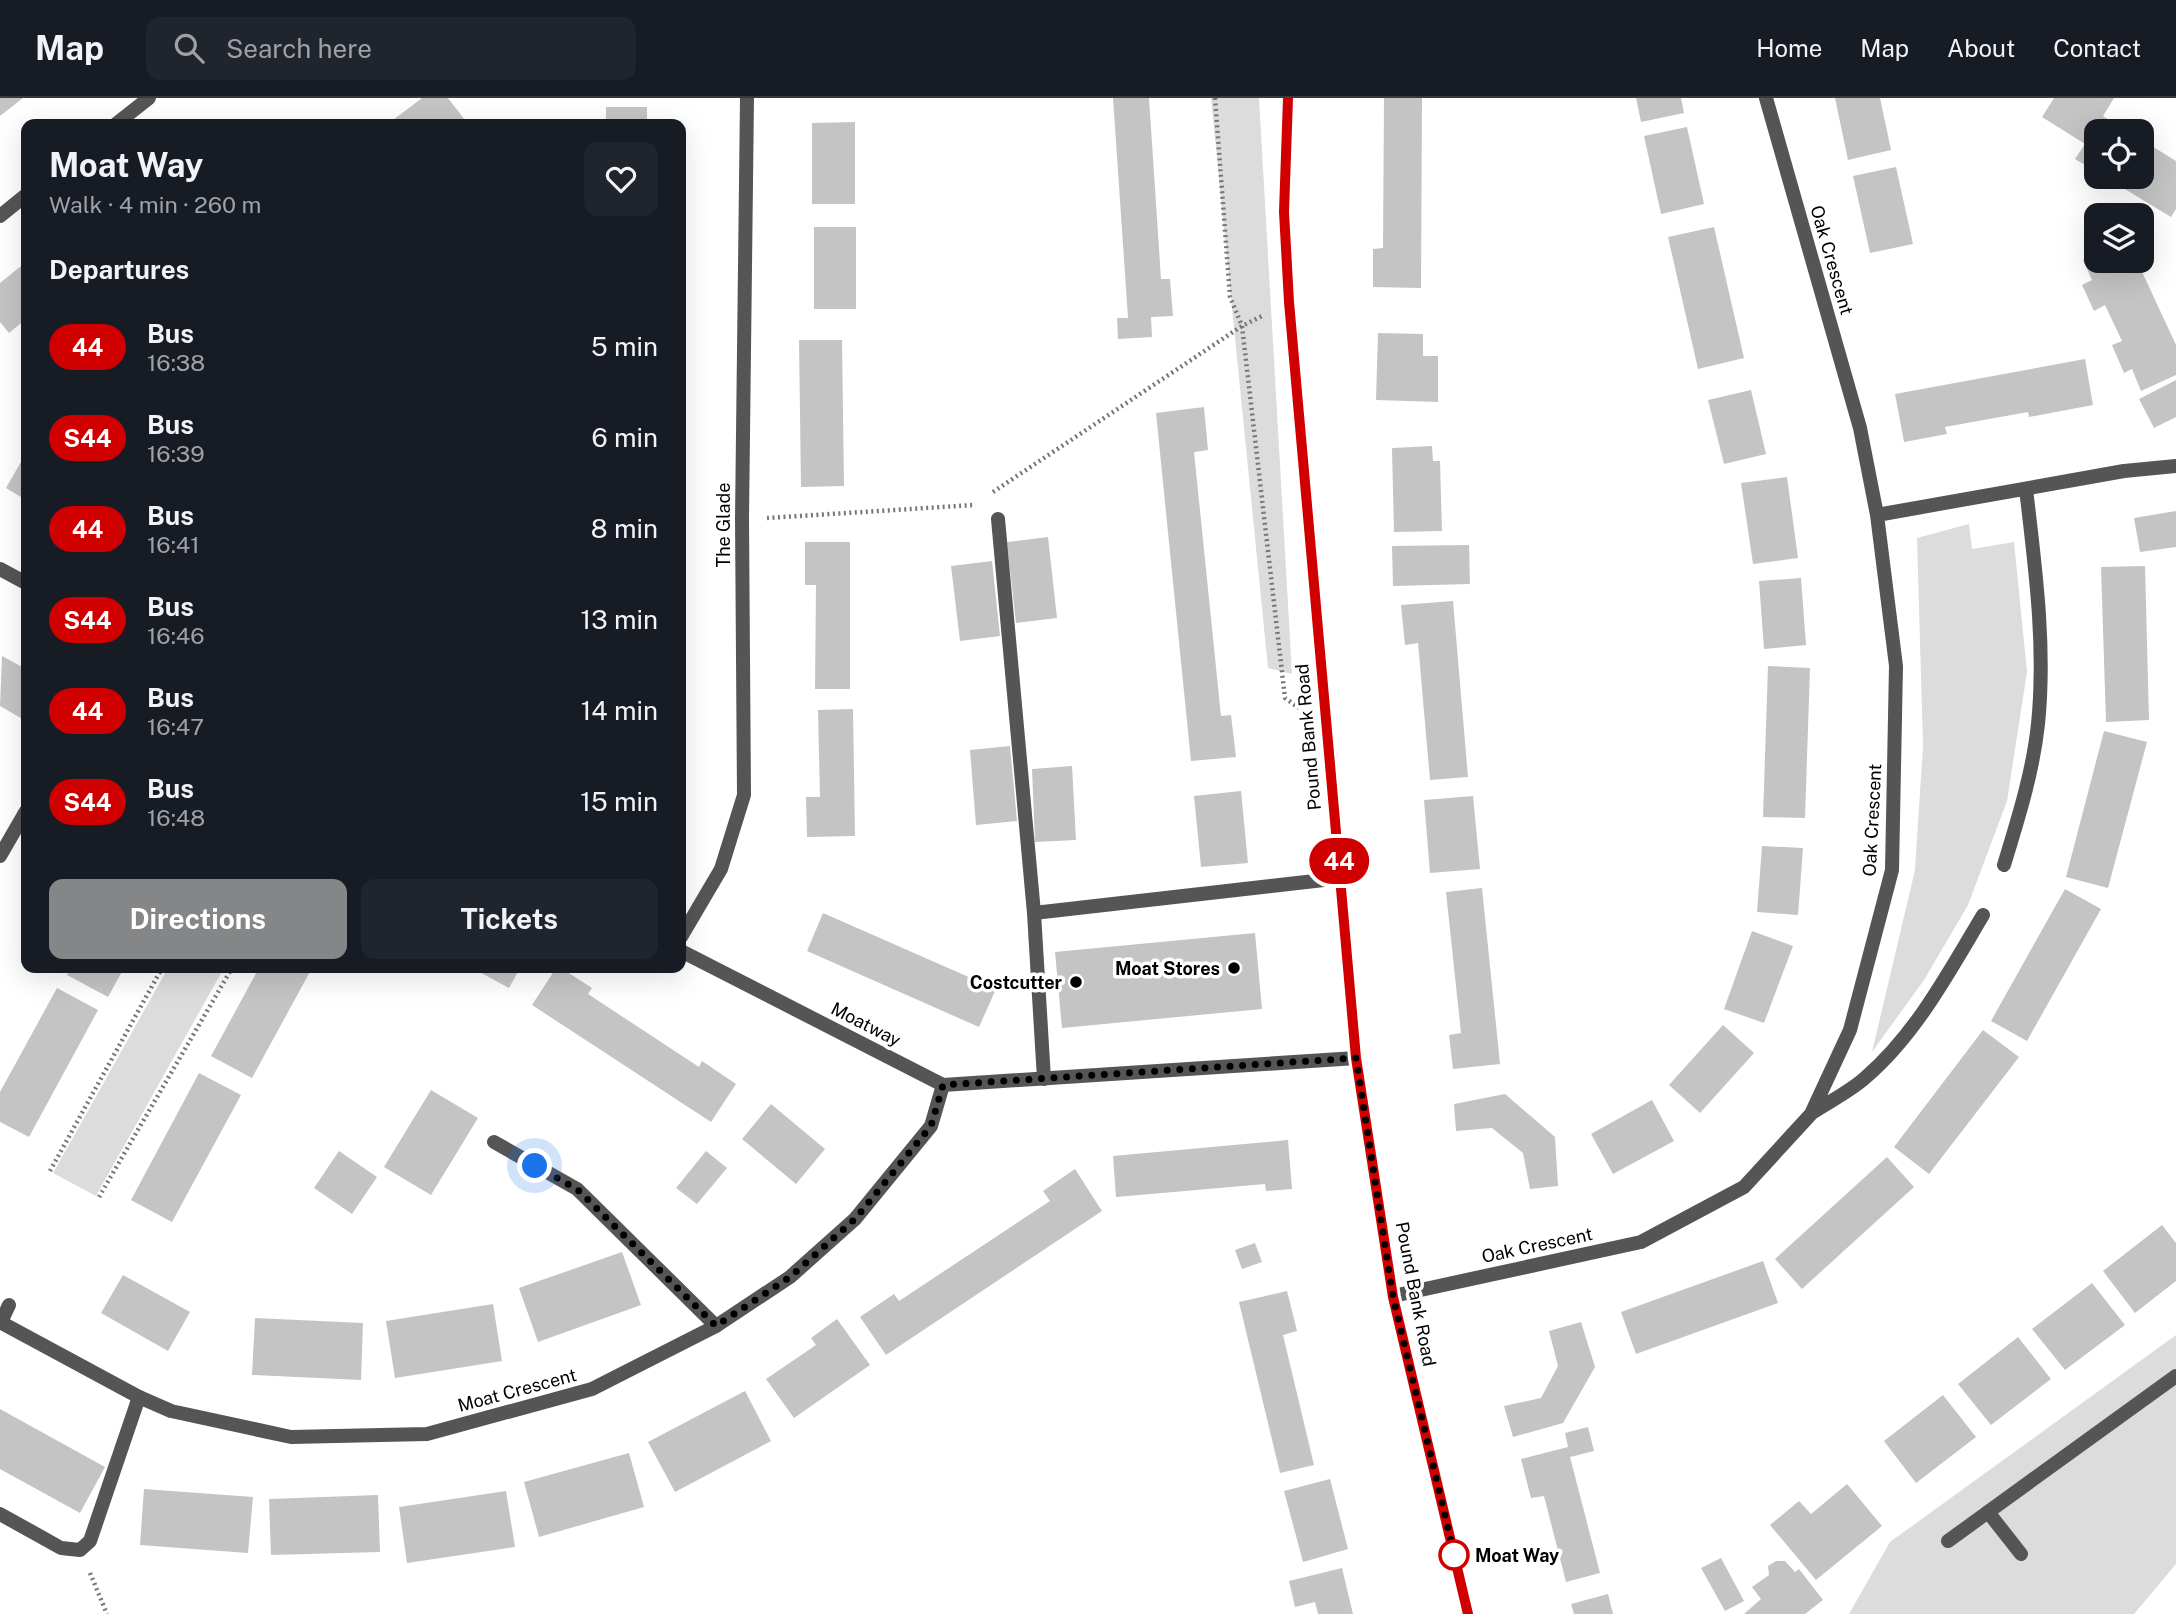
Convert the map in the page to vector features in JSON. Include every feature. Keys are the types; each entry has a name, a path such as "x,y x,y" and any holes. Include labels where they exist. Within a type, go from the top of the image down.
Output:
{"street":[{"path":"122,119 149,98"},
{"name":"The Glade","path":"686,928 721,869 744,795 741,519 747,98"},
{"name":"Pound Bank Road","path":"1288,98 1284,212 1289,302 1356,1058 1393,1297 1468,1614"},
{"name":"Oak Crescent","path":"1766,98 1860,428 1877,515 1896,666 1892,870 1850,1030 1811,1114"},
{"path":"0,216 21,199"},
{"path":"1877,515 2124,471 2176,467"},
{"path":"2004,865 2031,769 2038,724 2040,644 2026,489"},
{"path":"998,519 1034,913 1044,1079"},
{"path":"0,569 21,580"},
{"path":"0,856 21,820"},
{"path":"1034,913 1340,878"},
{"name":"Oak Crescent","path":"1393,1297 1641,1242 1744,1187 1811,1114 1864,1080 1889,1056 1940,989 1983,915"},
{"name":"Moatway","path":"686,954 943,1085"},
{"path":"943,1085 1356,1058"},
{"name":"Moat Crescent","path":"0,1322 139,1397 171,1411 291,1437 427,1434 592,1389 716,1326 790,1277 855,1219 931,1126 943,1085"},
{"path":"494,1142 577,1189 716,1326"},
{"path":"0,1322 9,1305"},
{"path":"1948,1541 2176,1376"},
{"path":"0,1514 61,1549 80,1549 90,1541 139,1397"},
{"path":"1988,1512 2021,1554"}],"path":[{"path":"1215,98 1230,297 1242,326 1286,698 1326,727"},
{"path":"741,519 973,506 1242,326 1289,302"},
{"path":"50,1171 159,973"},
{"path":"99,1198 229,973"},
{"path":"80,1549 107,1614"}],"shaded area":[{"path":"1211,98 1259,98 1292,674 1268,668"},
{"path":"1969,524 1972,549 2014,542 2027,672 2007,801 1968,905 1924,980 1872,1052 1915,870 1923,746 1917,538"},
{"path":"165,973 221,973 96,1196 53,1173"},
{"path":"2176,1335 2176,1564 2134,1614 1849,1614 1890,1542"}],"building":[{"path":"0,98 23,98 0,116"},
{"path":"422,98 448,98 464,119 394,119"},
{"path":"1113,98 1149,98 1161,279 1170,279 1173,316 1151,317 1152,337 1118,339 1117,318 1128,318"},
{"path":"1384,98 1422,98 1421,288 1373,287 1373,249 1383,248"},
{"path":"1636,98 1681,98 1684,113 1641,122"},
{"path":"1835,98 1880,98 1891,150 1848,160"},
{"path":"2054,98 2114,98 2103,116 2108,119 2084,119 2084,143 2042,117"},
{"path":"606,107 647,107 647,119 606,119"},
{"path":"855,122 855,204 812,204 812,123"},
{"path":"1687,127 1704,204 1661,214 1644,136"},
{"path":"2084,146 2084,165 2075,159"},
{"path":"2154,147 2176,161 2176,209 2171,217 2154,207 2154,203 2148,203 2125,189 2154,189"},
{"path":"1896,167 1913,244 1870,253 1853,176"},
{"path":"814,227 856,227 856,309 814,309"},
{"path":"1714,227 1744,358 1698,369 1668,237"},
{"path":"21,266 21,323 9,333 0,322 0,283"},
{"path":"2089,273 2143,273 2176,345 2176,375 2141,391 2132,369 2124,373 2112,345 2122,341 2105,305 2094,311 2082,285 2092,280"},
{"path":"1378,333 1423,334 1423,356 1438,356 1438,402 1376,400"},
{"path":"799,340 842,340 844,486 801,487"},
{"path":"2085,359 2093,405 2029,417 2028,412 1945,427 1947,434 1904,442 1895,394"},
{"path":"2176,380 2176,417 2154,428 2139,399"},
{"path":"1751,390 1766,454 1724,464 1708,400"},
{"path":"1204,407 1208,450 1194,452 1221,716 1231,715 1236,757 1191,761 1156,413"},
{"path":"1432,446 1433,461 1440,461 1442,531 1394,532 1392,448"},
{"path":"21,462 21,497 6,488"},
{"path":"1787,477 1798,558 1753,564 1741,483"},
{"path":"2176,511 2176,547 2140,552 2134,518"},
{"path":"1048,537 1057,618 1016,623 1007,542"},
{"path":"805,542 850,542 850,689 815,689 816,585 805,585"},
{"path":"1469,545 1470,584 1393,586 1392,546"},
{"path":"992,561 1000,636 960,641 951,566"},
{"path":"2145,566 2149,720 2106,722 2101,567"},
{"path":"1801,578 1806,645 1764,649 1759,581"},
{"path":"1453,601 1468,777 1430,780 1418,643 1405,645 1401,605"},
{"path":"2,656 21,666 21,718 0,706"},
{"path":"1768,666 1810,668 1805,818 1763,817"},
{"path":"853,709 855,836 807,837 806,797 820,797 818,710"},
{"path":"2104,731 2147,742 2108,888 2066,877"},
{"path":"1010,746 1017,821 976,825 970,750"},
{"path":"1072,766 1076,840 1035,842 1032,769"},
{"path":"1241,791 1248,863 1201,867 1194,796"},
{"path":"1473,796 1480,869 1430,873 1424,800"},
{"path":"1762,846 1803,848 1798,915 1757,912"},
{"path":"1482,888 1500,1064 1453,1069 1449,1035 1461,1033 1446,892"},
{"path":"2065,889 2101,909 2027,1041 1991,1021"},
{"path":"823,913 996,989 979,1027 807,951"},
{"path":"1752,931 1793,946 1764,1023 1724,1009"},
{"path":"1255,933 1262,1009 1062,1028 1055,952"},
{"path":"68,973 121,973 108,997 67,975"},
{"path":"256,973 309,973 252,1078 211,1056"},
{"path":"481,973 517,973 509,988"},
{"path":"553,973 569,973 592,988 588,994 699,1067 702,1061 736,1084 711,1122 532,1005"},
{"path":"57,988 98,1010 29,1137 0,1122 0,1092"},
{"path":"1723,1025 1754,1053 1700,1113 1669,1085"},
{"path":"1983,1030 2019,1057 1929,1174 1894,1147"},
{"path":"199,1073 241,1095 172,1222 131,1200"},
{"path":"431,1090 478,1118 431,1195 384,1167"},
{"path":"1505,1094 1555,1137 1558,1186 1530,1189 1523,1153 1492,1128 1456,1131 1454,1104"},
{"path":"1652,1100 1674,1141 1613,1174 1591,1134"},
{"path":"771,1104 825,1149 796,1184 742,1139"},
{"path":"1288,1140 1292,1189 1266,1191 1265,1184 1116,1197 1113,1156"},
{"path":"339,1151 377,1177 352,1214 314,1188"},
{"path":"706,1151 727,1168 697,1204 676,1188"},
{"path":"1887,1157 1914,1187 1802,1289 1775,1259"},
{"path":"1075,1169 1102,1211 886,1355 860,1317 894,1294 899,1301 1050,1201 1043,1191"},
{"path":"2162,1225 2176,1243 2176,1281 2135,1313 2103,1271"},
{"path":"1255,1243 1262,1262 1242,1269 1235,1250"},
{"path":"622,1252 641,1305 538,1342 519,1288"},
{"path":"1763,1261 1778,1303 1636,1354 1621,1312"},
{"path":"123,1275 190,1312 168,1351 101,1313"},
{"path":"2092,1283 2125,1325 2065,1370 2032,1329"},
{"path":"1287,1291 1297,1331 1283,1335 1314,1465 1280,1473 1239,1302"},
{"path":"493,1304 502,1361 395,1378 386,1321"},
{"path":"255,1318 363,1323 361,1380 252,1375"},
{"path":"837,1319 870,1365 794,1418 766,1379 816,1345 811,1338"},
{"path":"1581,1322 1595,1367 1563,1423 1513,1437 1504,1406 1541,1398 1558,1366 1549,1331"},
{"path":"2018,1337 2051,1379 1991,1425 1958,1384"},
{"path":"745,1391 771,1441 675,1492 648,1442"},
{"path":"1943,1395 1976,1437 1916,1483 1884,1441"},
{"path":"0,1409 105,1467 80,1513 0,1469"},
{"path":"1588,1427 1594,1451 1570,1457 1600,1573 1566,1582 1544,1496 1531,1498 1521,1459 1568,1447 1565,1433"},
{"path":"629,1453 644,1507 539,1537 524,1482"},
{"path":"1330,1479 1348,1549 1303,1562 1284,1491"},
{"path":"1847,1484 1882,1526 1816,1580 1770,1525 1799,1501 1811,1514"},
{"path":"144,1489 253,1497 248,1553 140,1545"},
{"path":"506,1491 515,1547 407,1563 399,1507"},
{"path":"378,1495 380,1552 271,1555 269,1499"},
{"path":"1721,1558 1744,1601 1725,1611 1701,1568"},
{"path":"1776,1561 1785,1561 1795,1572 1799,1569 1823,1600 1805,1614 1744,1614 1761,1599 1752,1587 1769,1575 1768,1566"},
{"path":"1342,1568 1353,1614 1318,1614 1315,1602 1295,1607 1289,1581"},
{"path":"1608,1594 1613,1614 1574,1614 1571,1604"}],"bus line":[{"name":"44","path":"1288,98 1284,212 1289,302 1356,1058 1393,1297 1468,1614"}],"place":[{"name":"Moat Stores","path":"1234,968"},
{"name":"Costcutter","path":"1076,982"},
{"name":"Moat Way","path":"1454,1555"}],"route":[{"path":"535,1166 577,1189 716,1326 790,1277 855,1219 931,1126 943,1085 1356,1058 1393,1297 1456,1562 1454,1555"}]}
